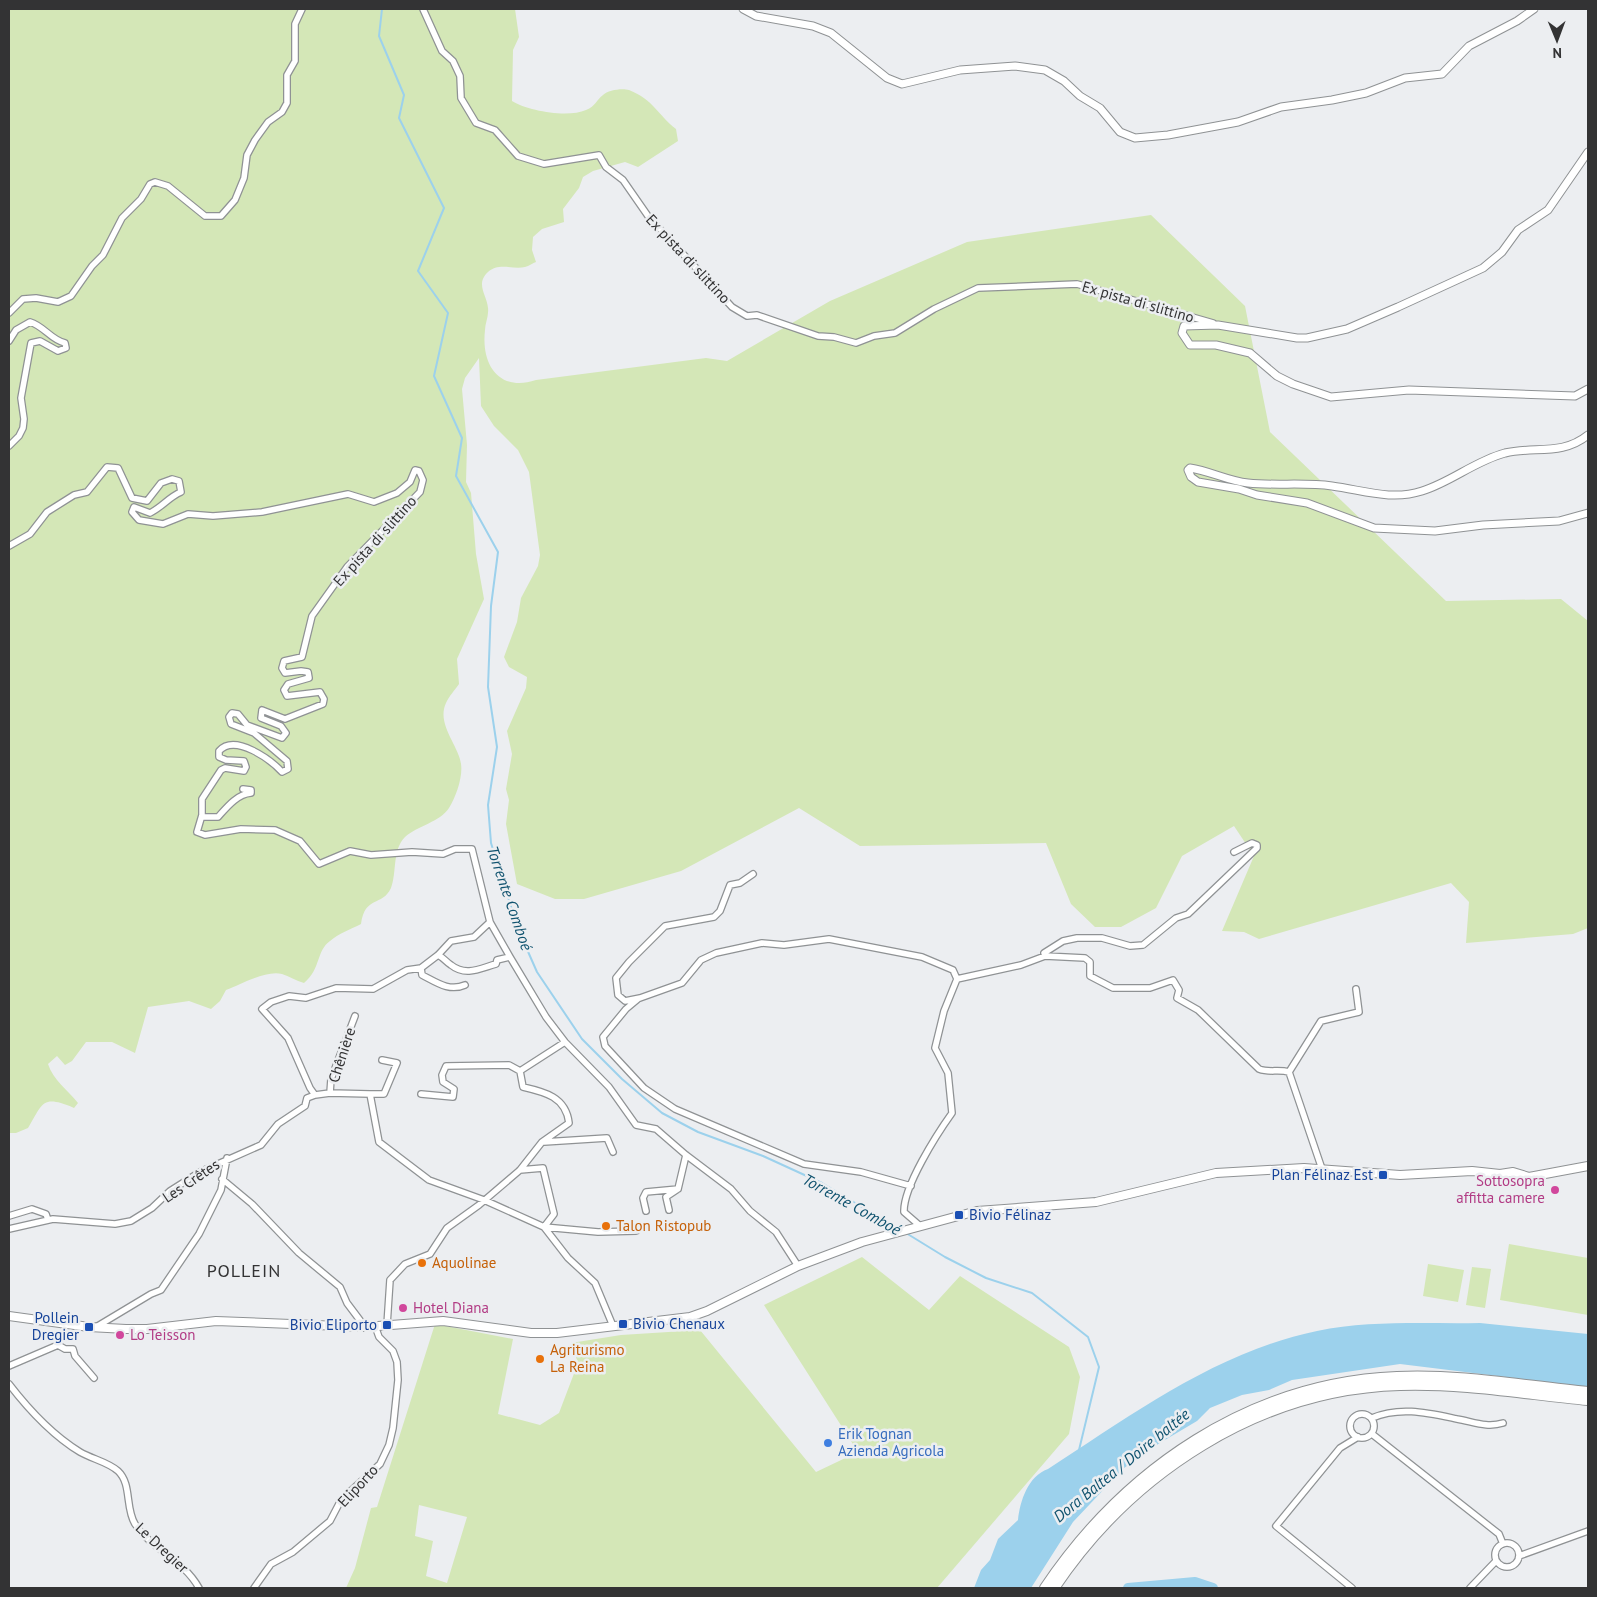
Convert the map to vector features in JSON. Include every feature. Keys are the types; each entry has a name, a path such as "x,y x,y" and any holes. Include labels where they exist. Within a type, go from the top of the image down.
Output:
{"highway":[{"path":"1045,1588 1067,1556 1105,1512 1159,1464 1223,1422 1270,1402 1300,1392 1363,1380 1429,1376 1485,1380 1588,1392"},
{"path":"1054,1588 1102,1527 1148,1484 1199,1447 1252,1418 1310,1398 1363,1388 1429,1385 1493,1389 1588,1400"}],"main road":[{"path":"9,1316 95,1328 147,1329 216,1321 365,1327 443,1321 531,1333 557,1333 690,1317 707,1311 798,1266 891,1233 993,1209 1096,1202 1171,1182 1216,1173 1322,1169 1400,1175 1472,1171 1500,1174 1513,1172 1529,1177 1588,1166"}],"street":[{"path":"9,313 23,299 36,298 58,302 71,296 87,272 103,255 122,218 141,198 150,184 155,182 168,186 205,216 221,216 231,207 244,178 247,155 268,122 282,112 287,104 287,75 296,61 295,24 302,9"},
{"name":"Ex pista di slittino","path":"423,9 442,51 453,61 460,76 461,98 476,123 495,130 518,156 544,164 599,155 606,167 623,180 648,216 708,284 732,307 747,316 758,315 818,336 834,337 856,343 874,336 895,333 934,309 978,288 1077,284 1196,319 1255,331"},
{"path":"743,9 756,16 813,26 831,33 887,78 902,84 960,70 1015,66 1045,70 1064,81 1080,96 1100,108 1120,132 1135,138 1168,135 1238,122 1281,107 1358,95 1405,78 1442,74 1469,46 1517,21 1534,9"},
{"path":"1588,152 1548,210 1518,230 1502,252 1475,273 1347,329 1297,338 1218,325 1184,326 1182,333 1190,345 1216,345 1250,352 1277,376 1302,388 1331,397 1410,390 1575,396 1588,389"},
{"path":"9,342 16,330 30,322 37,324 53,338 66,343 66,348 58,351 40,341 31,343 21,398 24,420 19,436 9,446"},
{"path":"1588,435 1576,444 1564,448 1506,453 1421,492 1379,496 1331,486 1245,483 1199,469 1190,468 1188,470 1198,482 1239,489 1257,495 1307,503 1374,528 1435,531 1483,525 1559,521 1588,513"},
{"name":"Ex pista di slittino","path":"9,546 30,534 47,512 74,495 87,492 107,467 118,468 132,498 147,501 161,483 172,479 179,481 181,492 169,497 159,508 150,513 134,507 132,512 139,520 163,524 188,514 213,516 262,512 348,494 374,502 397,494 410,482 415,470 419,471 423,480 420,492 347,567 312,616 302,657 284,661 282,668 285,673 308,672 309,678 288,684 284,690 287,696 320,692 324,699 323,704 285,719 262,710 261,718 281,726 286,733 282,738 247,726 238,714 232,713 229,717 231,724 254,733 287,761 288,769 282,772 270,759 249,748 222,747 219,751 219,757 226,760 244,761 246,767 244,771 225,768 221,770 202,799 202,817 197,832 205,835 241,829 275,830 300,841 319,864 350,852 371,855 412,852 443,854 454,849 472,849 490,922"},
{"path":"202,817 218,817 234,801 251,793 252,790 243,789"},
{"path":"1045,956 1044,953 1063,941 1077,938 1102,938 1130,946 1143,945 1176,918 1188,914 1201,903 1257,848 1257,844 1252,843 1234,852"},
{"path":"753,874 740,882 730,885 720,911 714,917 665,926 628,962 616,978 615,989 618,996 625,1001 640,998 682,983 701,960 716,953 762,943 784,945 829,939 922,957 953,970 957,978 944,1011 935,1048 948,1073 952,1113 939,1132 904,1199 904,1212 916,1226"},
{"path":"330,1093 315,1095 303,1077 288,1038 262,1009 271,1002 289,996 306,998 336,988 374,988 407,970 421,968 438,956 451,941 474,937 490,922 546,1017 565,1042 609,1087 636,1126 656,1129 686,1155 731,1189 750,1211 776,1232 798,1266"},
{"path":"438,956 452,966 472,972 496,964 497,960 510,957"},
{"path":"957,978 1021,965 1045,956 1085,958 1090,962 1090,976 1113,988 1150,988 1173,980 1179,990 1177,998 1198,1010 1259,1069 1267,1072 1279,1070 1289,1072"},
{"path":"421,968 422,975 443,986 455,989 465,985"},
{"path":"1289,1072 1321,1021 1359,1012 1356,989"},
{"path":"640,998 626,1009 603,1037 605,1046 644,1088 675,1109 804,1164 861,1172 911,1186"},
{"name":"Chênière","path":"355,1016 331,1079 330,1093 370,1094"},
{"path":"520,1071 565,1042"},
{"path":"382,1060 397,1062 394,1074 384,1094 370,1094 379,1142 429,1180 484,1200 544,1227 598,1232 636,1231"},
{"path":"387,1325 390,1280 405,1264 430,1254 447,1228 520,1170 542,1142 569,1123 568,1112 557,1097 523,1087 520,1071 509,1064 446,1066 442,1075 443,1082 454,1089 453,1097 421,1094"},
{"path":"1289,1072 1322,1169"},
{"name":"Les Crêtes","path":"9,1229 48,1220 115,1224 132,1221 152,1208 170,1191 200,1172 227,1158 260,1145 278,1124 305,1106 308,1098 315,1095"},
{"path":"542,1142 607,1138 613,1152"},
{"path":"670,1210 666,1197 678,1189 686,1155"},
{"path":"95,1328 118,1316 150,1294 161,1290 199,1234 222,1190 222,1179 227,1158"},
{"path":"520,1170 543,1168 554,1214 544,1227"},
{"path":"222,1179 252,1204 299,1253 340,1287 347,1303 365,1327"},
{"path":"646,1210 643,1198 646,1192 678,1189"},
{"name":"Les Crêtes","path":"9,1216 32,1209 46,1214 48,1220"},
{"path":"544,1227 568,1258 595,1282 613,1326"},
{"name":"Eliporto","path":"254,1588 271,1564 293,1552 330,1521 341,1500 380,1464 394,1428 398,1380 397,1362 393,1351 378,1337 375,1326"},
{"path":"9,1366 58,1345 65,1350 73,1349 75,1356 94,1378"},
{"name":"Le Dregier","path":"9,1384 35,1416 67,1443 118,1471 125,1481 129,1511 135,1524 187,1570 199,1588"},
{"path":"1372,1418 1397,1410 1458,1419 1491,1427 1503,1423"},
{"path":"1352,1588 1276,1526 1340,1448 1358,1438 1366,1438 1372,1434 1375,1426 1372,1418 1364,1414 1352,1418 1351,1432 1358,1438"},
{"path":"1372,1434 1499,1534 1503,1544"},
{"path":"1519,1556 1588,1531"},
{"path":"1503,1544 1514,1545 1519,1556 1517,1563 1510,1567 1502,1567 1496,1561 1494,1553 1503,1544"},
{"path":"1470,1588 1496,1561"}],"green space":[{"path":"9,9 515,9 519,37 513,50 512,101 528,108 548,112 569,113 586,110 594,105 605,93 615,90 629,90 644,98 676,129 678,141 638,167 625,162 593,171 583,177 579,188 563,209 564,222 542,229 533,237 532,250 536,262 520,268 497,267 484,276 482,285 488,311 485,330 486,354 495,373 503,379 512,382 523,383 706,358 727,361 830,301 967,242 1151,215 1245,306 1270,432 1446,601 1561,599 1588,621 1588,928 1573,934 1466,943 1469,902 1451,883 1259,939 1244,932 1222,931 1254,856 1234,826 1182,856 1156,908 1121,927 1095,927 1071,904 1046,843 860,846 799,808 681,871 584,899 555,899 517,884 506,824 509,800 506,789 512,754 507,731 526,688 527,677 509,667 504,657 517,622 521,598 538,566 540,555 529,472 518,450 494,426 481,406 479,358 465,378 462,389 467,445 466,482 471,493 476,554 484,599 457,659 459,684 447,700 444,711 446,727 461,764 458,787 449,808 440,817 405,837 398,848 393,882 387,894 366,909 361,924 337,936 326,945 313,972 304,983 282,974 269,974 226,990 220,1001 211,1009 189,1001 148,1007 135,1053 112,1042 86,1042 72,1061 65,1065 57,1056 48,1064 50,1070 78,1103 74,1108 55,1102 44,1104 40,1107 28,1128 16,1133 9,1133"},
{"path":"1509,1244 1588,1258 1588,1315 1500,1300"},
{"path":"862,1257 929,1310 960,1276 1069,1347 1080,1377 1069,1434 937,1588 346,1588 355,1568 371,1508 377,1507 435,1324 513,1339 498,1414 540,1425 559,1413 578,1363 571,1343 621,1335 700,1330 816,1472 858,1452 764,1305","holes":["419,1505 467,1517 447,1583 426,1576 433,1541 415,1536"]},
{"path":"1428,1264 1464,1270 1458,1302 1423,1296"},
{"path":"1472,1267 1491,1269 1485,1308 1466,1305"}],"water":[{"name":"Dora Baltea / Doire baltée","path":"1480,1323 1588,1334 1588,1387 1400,1364 1292,1380 1269,1390 1242,1395 1210,1408 1197,1421 1143,1453 1123,1469 1073,1522 1031,1588 974,1588 981,1570 990,1560 998,1539 1018,1520 1023,1497 1035,1477 1143,1407 1210,1370 1244,1354 1280,1341 1317,1331 1357,1325"}],"waterway":[{"name":"Torrente Comboé","path":"382,9 379,36 404,95 399,118 444,208 418,271 448,313 434,376 462,438 456,476 498,552 491,606 488,687 497,747 488,805 491,843 518,929 537,972 582,1039 622,1079 662,1113 698,1132 763,1156 822,1183 900,1230"},
{"name":"Torrente Comboé","path":"906,1233 945,1257 986,1278 1032,1293 1088,1337 1099,1367 1079,1450"},
{"path":"1128,1588 1195,1582 1213,1588"}],"place":[{"name":"Plan Félinaz Est","path":"1383,1175"},
{"name":"Sottosopra affitta camere","path":"1555,1190"},
{"name":"Bivio Félinaz","path":"959,1215"},
{"name":"Talon Ristopub","path":"606,1226"},
{"name":"Aquolinae","path":"422,1263"},
{"name":"Hotel Diana","path":"403,1308"},
{"name":"Bivio Chenaux","path":"623,1324"},
{"name":"Bivio Eliporto","path":"387,1325"},
{"name":"Pollein Dregier","path":"89,1327"},
{"name":"Lo Teisson","path":"120,1335"},
{"name":"Agriturismo La Reina","path":"540,1359"},
{"name":"Erik Tognan Azienda Agricola","path":"828,1443"}],"district":[{"name":"POLLEIN","path":"244,1271"}]}
